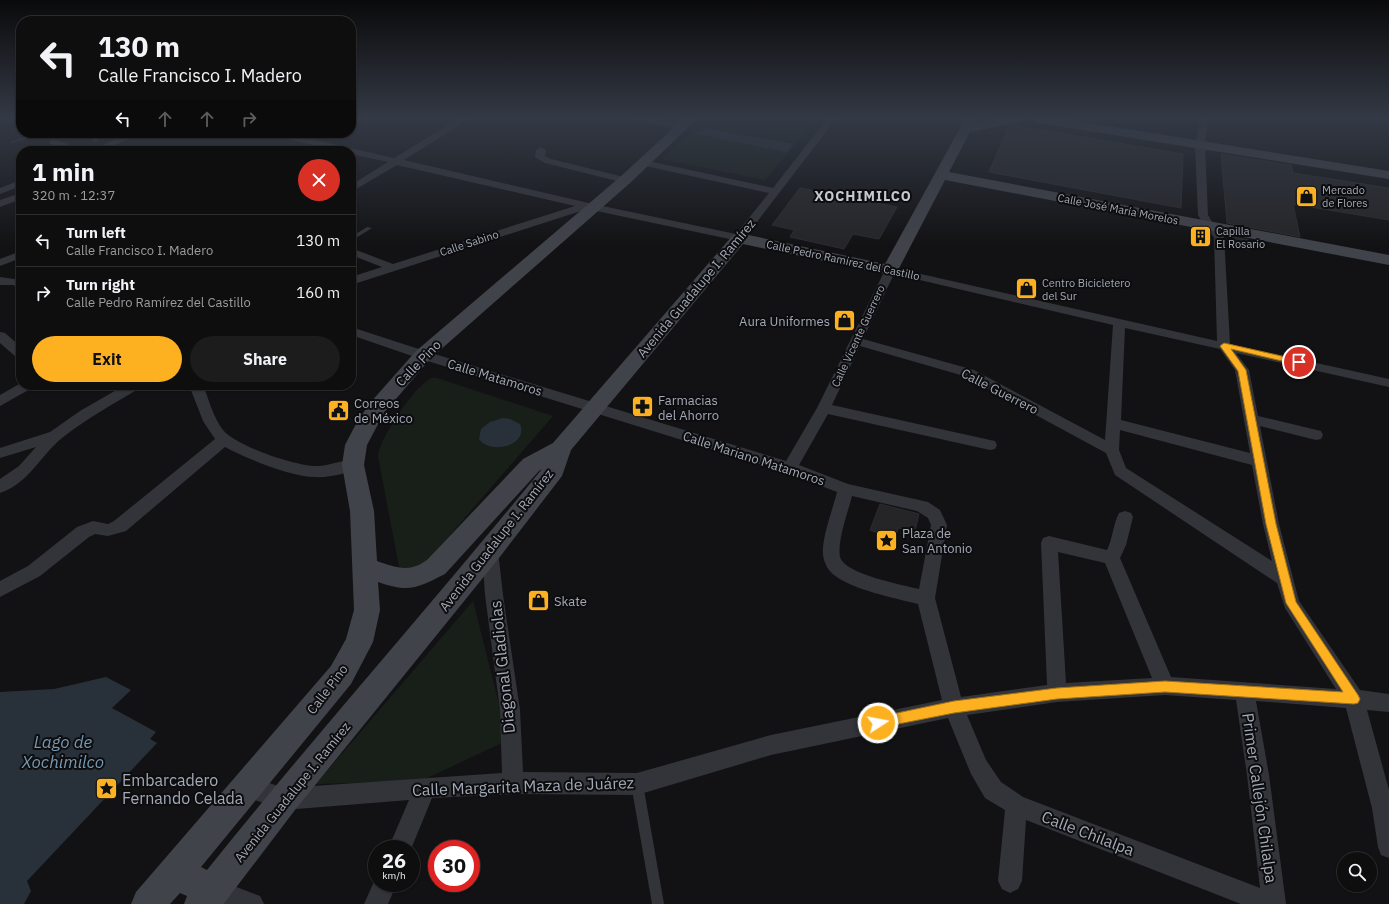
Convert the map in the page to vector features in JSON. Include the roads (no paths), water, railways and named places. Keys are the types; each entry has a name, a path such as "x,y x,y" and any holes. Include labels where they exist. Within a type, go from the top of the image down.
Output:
{"street":[{"path":"356,185 398,161"},
{"name":"Calle Pedro Ramírez del Castillo","path":"399,161 590,206 890,270 1389,383"},
{"path":"549,161 625,180"},
{"name":"Avenida Guadalupe I. Ramírez","path":"207,897 284,799 490,552 554,470 561,448 739,238 800,161"},
{"name":"Calle Vicente Guerrero","path":"790,468 824,408 857,342 890,270 949,161"},
{"path":"1201,161 1203,215 1210,227 1218,236 1224,346 1242,370 1271,524 1284,578 1291,603 1354,699 1383,808 1389,847"},
{"path":"1299,161 1389,175"},
{"path":"644,163 776,192"},
{"name":"Calle Pino","path":"248,787 341,675 359,642 366,610 365,567 362,511 353,465 356,446 365,426 377,408 423,355 590,206 625,180 644,163"},
{"name":"Calle José María Morelos","path":"941,175 1389,260"},
{"path":"0,191 16,185"},
{"path":"0,204 16,198"},
{"name":"Calle Sabino","path":"356,279 590,206"},
{"path":"356,253 394,268"},
{"path":"0,263 16,256"},
{"path":"0,281 16,282"},
{"path":"1119,323 1112,450 1120,471 1284,578"},
{"name":"Calle Matamoros","path":"356,333 594,408"},
{"path":"0,336 16,350"},
{"name":"Calle Guerrero","path":"857,342 969,373 1112,450"},
{"path":"0,401 19,390"},
{"path":"0,487 24,470 55,436 85,414 126,390"},
{"path":"198,390 210,420 224,440 245,450 306,472 317,472 353,465"},
{"name":"Calle Mariano Matamoros","path":"594,408 790,468 846,489 922,506 934,514 939,525 926,598 954,707"},
{"path":"824,408 990,445"},
{"path":"1251,419 1316,435"},
{"path":"1114,424 1259,461"},
{"path":"0,453 55,436"},
{"path":"0,590 34,571 83,532 93,527 108,530 120,526 224,440"},
{"path":"365,567 391,576 406,578 420,576 436,567 531,465 561,448"},
{"path":"846,489 831,547 831,557 835,566 850,577 926,598"},
{"path":"1111,558 1118,545 1125,517"},
{"path":"1057,694 1049,543 1111,558"},
{"name":"Diagonal Gladiolas","path":"490,552 494,596 510,710 510,742 513,783"},
{"path":"1111,558 1165,686"},
{"name":"Calle Margarita Maza de Juárez","path":"248,787 284,799 513,783 637,784 770,744 954,707 1057,694 1165,686 1354,699 1389,703"},
{"name":"Primer Callejón Chilalpa","path":"1245,692 1258,775 1274,904"},
{"name":"Calle Chilalpa","path":"954,707 978,767 993,790 1016,805 1271,904"},
{"path":"148,904 248,787"},
{"path":"403,840 426,788"},
{"path":"1010,881 1016,805"},
{"path":"175,873 207,897 252,904"},
{"path":"376,904 381,892"}],"lane":[{"path":"356,236 369,228"},
{"path":"637,784 658,904"}],"water":[{"path":"503,418 510,419 520,424 521,432 519,438 514,443 507,446 499,447 484,444 479,439 481,429 490,422"},
{"name":"Lago de Xochimilco","path":"106,677 131,690 112,708 156,732 150,739 157,743 27,881 31,891 24,904 0,904 0,692 54,689"}],"place":[{"name":"Mercado de Flores","path":"1307,196"},
{"name":"Capilla El Rosario","path":"1201,237"},
{"name":"Centro Bicicletero del Sur","path":"1027,289"},
{"name":"Aura Uniformes","path":"845,321"},
{"name":"Farmacias del Ahorro","path":"643,407"},
{"name":"Correos de México","path":"339,410"},
{"name":"Plaza de San Antonio","path":"886,540"},
{"name":"Skate","path":"538,601"},
{"name":"Embarcadero Fernando Celada","path":"106,789"}],"district":[{"name":"XOCHIMILCO","path":"863,196"}]}
